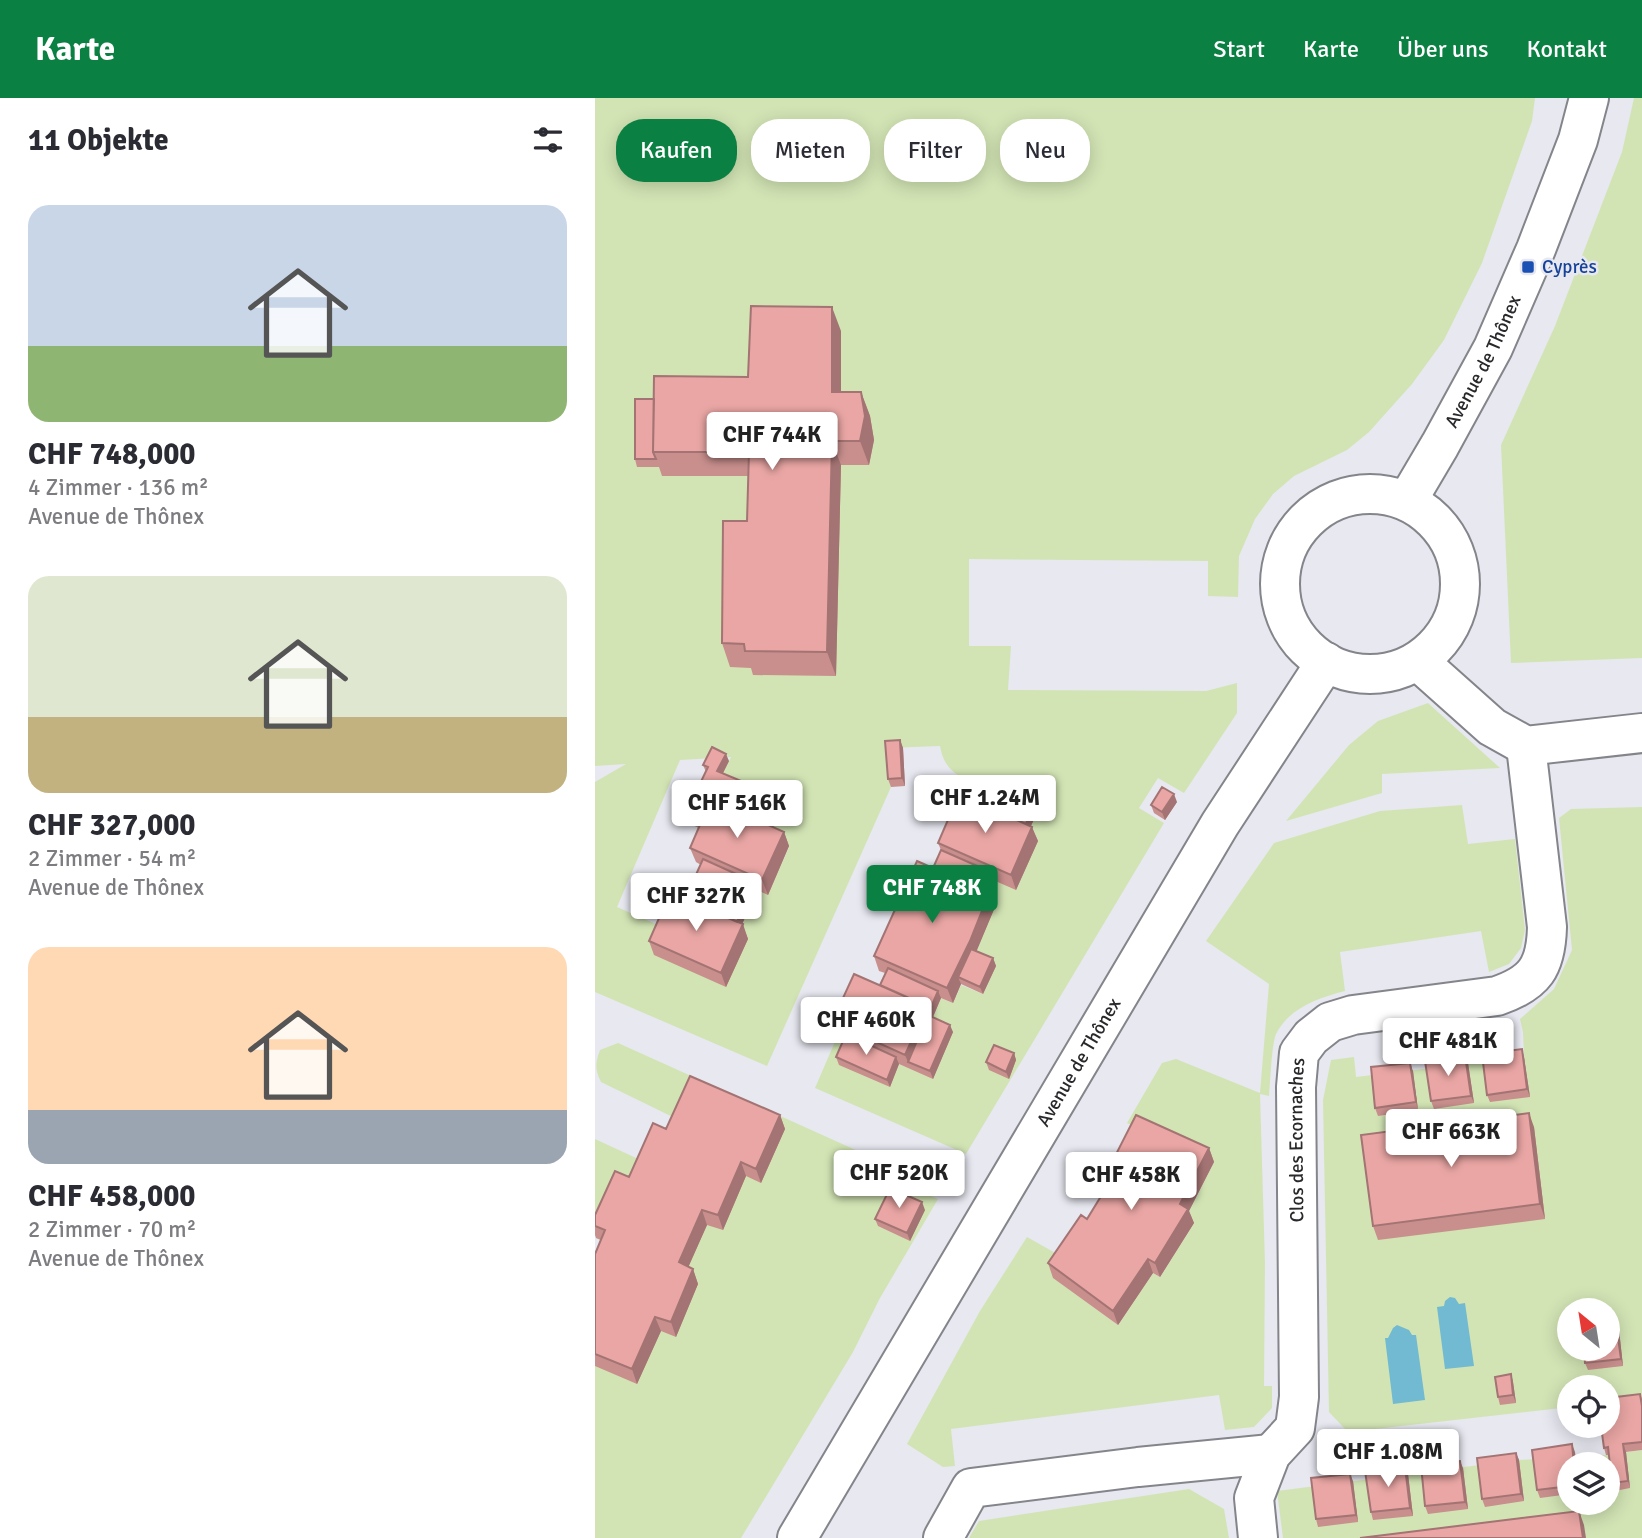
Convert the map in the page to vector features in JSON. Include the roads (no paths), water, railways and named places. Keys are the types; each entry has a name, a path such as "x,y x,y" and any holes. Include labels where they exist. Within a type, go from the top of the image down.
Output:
{"main road":[{"name":"Avenue de Thônex","path":"1407,501 1493,348 1555,201 1578,140 1589,98"},
{"path":"1361,494 1391,496 1423,510 1440,526 1454,550 1459,571 1459,594 1453,620 1439,642 1418,660 1394,671 1370,674 1348,671 1326,662 1297,636 1284,612 1280,589 1282,565 1293,536 1313,514 1338,499 1361,494"},
{"path":"1418,660 1492,727 1526,746 1642,733"},
{"name":"Avenue de Thônex","path":"797,1538 1215,834 1326,662"},
{"name":"Clos des Ecornaches","path":"1258,1538 1254,1498 1271,1454 1295,1428 1299,1397 1296,1101 1299,1053 1311,1037 1330,1022 1353,1015 1497,996 1515,990 1530,979 1539,967 1547,949 1547,927 1526,746"},
{"path":"943,1538 971,1488 1271,1454"}],"water":[{"path":"1450,1297 1455,1298 1459,1304 1465,1303 1474,1366 1445,1369 1437,1307 1444,1306"},
{"path":"1397,1325 1416,1335 1425,1400 1393,1404 1385,1338 1388,1338"}],"place":[{"name":"Cyprès","path":"1528,267"}]}
